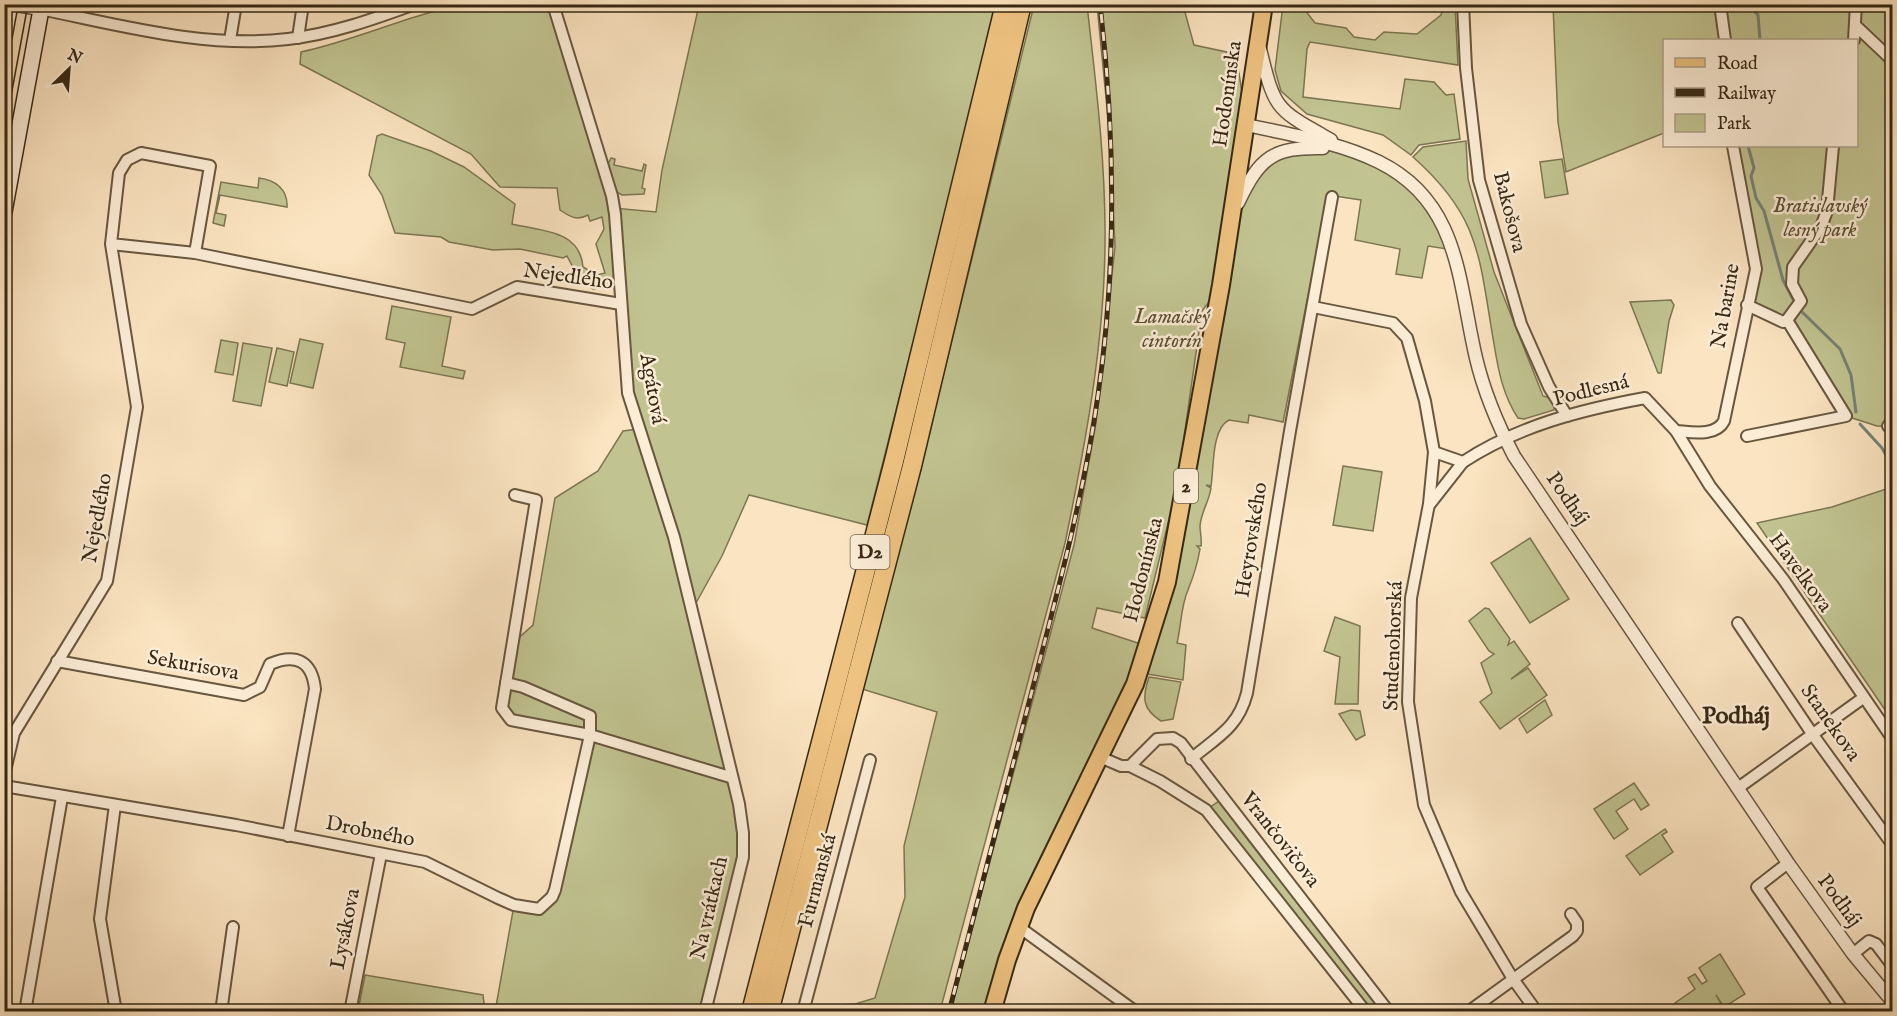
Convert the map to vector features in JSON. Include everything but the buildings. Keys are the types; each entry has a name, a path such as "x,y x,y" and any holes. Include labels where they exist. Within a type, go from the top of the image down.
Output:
{"highway":[{"name":"D2","path":"1003,55 1005,4"},
{"name":"D2","path":"769,1011 912,466 1003,55 1022,4"},
{"name":"D2","path":"751,1011 891,473 994,93"}],"main road":[{"path":"4,37 11,4"},
{"name":"Hodonínska","path":"992,1011 1019,927 1069,817 1135,684 1167,582 1182,513 1233,213 1264,4"},
{"path":"4,212 41,7"}],"street":[{"path":"11,4 41,7 201,39 230,40 298,38 332,32 416,4"},
{"path":"230,40 236,4"},
{"path":"298,38 303,4"},
{"name":"Agátová","path":"553,4 612,196 628,393 674,537 730,777"},
{"name":"Bakošova","path":"1463,4 1466,68 1479,180 1521,324 1549,387 1567,416"},
{"path":"1720,4 1725,39"},
{"path":"1854,39 1856,4"},
{"path":"1856,26 1893,60"},
{"path":"1259,43 1271,93 1276,102 1290,116 1345,148"},
{"name":"Podháj","path":"1247,125 1345,148 1379,162 1402,176 1440,218 1458,267 1477,360 1504,437 1788,863 1853,954 1893,1001"},
{"name":"Na barine","path":"1676,431 1708,432 1721,426 1756,268 1733,147"},
{"path":"1747,306 1783,322 1801,302 1792,284 1793,267 1821,227 1827,211 1833,147"},
{"path":"1233,213 1253,174 1274,154 1292,148 1345,148"},
{"name":"Nejedlého","path":"4,775 14,733 108,581 137,407 111,244 120,173 127,160 141,153 210,166 195,253"},
{"name":"Heyrovského","path":"1191,759 1228,731 1243,709 1332,198"},
{"name":"Nejedlého","path":"111,244 195,253 472,309 518,287 621,304"},
{"name":"Studenohorská","path":"1313,307 1393,323 1407,338 1425,401 1434,452 1430,504 1411,598 1408,702 1424,805 1461,892 1513,979 1537,1011"},
{"path":"1746,436 1846,416 1790,316"},
{"name":"Podlesná","path":"1504,437 1567,416 1645,398 1676,431"},
{"name":"Havelkova","path":"1676,431 1710,486 1784,579 1863,698 1893,738"},
{"name":"Studenohorská","path":"1430,504 1463,462 1504,437"},
{"path":"1434,452 1463,462"},
{"path":"515,495 536,500 502,708 511,720 590,735 730,777"},
{"name":"Stanekova","path":"1738,623 1813,735 1893,844"},
{"name":"Sekurisova","path":"57,662 244,695 260,687 270,664 280,660 304,663 313,671 315,689 288,836"},
{"path":"506,683 523,687 590,716 590,735"},
{"path":"1738,788 1863,698"},
{"name":"Drobného","path":"4,786 425,862 506,902 539,909 552,897 555,890 590,735"},
{"name":"Vrančovičova","path":"1130,766 1157,739 1166,737 1181,743 1191,759 1389,1011"},
{"name":"Vrančovičova","path":"1100,757 1121,766 1130,766 1160,781 1206,810 1366,1011"},
{"name":"Furmanská","path":"803,1011 870,760"},
{"name":"Na vrátkach","path":"705,1011 743,857 739,804 730,777"},
{"path":"25,1011 62,797"},
{"path":"115,805 100,918 116,1011"},
{"name":"Lysákova","path":"350,1011 381,854"},
{"path":"1788,863 1757,887 1844,1011"},
{"path":"1468,1011 1574,936 1577,923 1571,914"},
{"path":"221,1011 233,927"},
{"path":"1019,927 1136,1011"},
{"name":"Podháj","path":"1853,954 1869,941 1876,944 1892,964"}],"green space":[{"path":"468,4 548,5 605,193 611,221 614,285 593,289 579,279 567,256 563,258 520,249 493,250 449,242 441,237 395,233 382,195 369,175 377,136 382,134 431,151 464,167 515,204 512,224 558,234 575,246 583,267 597,275 605,273 596,244 604,229 602,217 590,221 588,215 577,218 560,210 557,188 500,187 471,154 300,64 301,52 426,14"},
{"path":"699,5 995,5 952,189 867,525 749,495 722,556 691,612 730,777 743,857 705,1011 495,1012 514,905 539,909 552,897 590,735 511,720 502,708 513,643 533,625 555,498 598,471 623,431 638,429 628,393 614,208 656,212 662,170"},
{"path":"1034,5 1087,5 1104,185 1104,283 1097,358 1080,470 1065,543 940,1011 808,1012 809,1007 855,1004 875,998 905,897 904,846 937,712 862,689 919,475"},
{"name":"Lamačský cintorín","path":"1097,5 1183,5 1194,45 1236,54 1247,125 1244,190 1280,151 1345,148 1413,186 1454,250 1428,246 1422,278 1396,274 1400,249 1355,240 1361,200 1328,195 1283,422 1249,415 1248,423 1229,420 1223,425 1216,441 1211,486 1206,485 1211,488 1200,526 1201,546 1197,546 1200,549 1199,554 1184,602 1177,643 1186,645 1183,680 1147,674 1140,670 1069,817 992,1011 950,1012 1074,545 1096,423 1115,247 1110,139","holes":["1221,286 1147,646 1092,628 1097,608 1145,618 1177,486 1202,311"]},
{"path":"1283,5 1301,5 1315,23 1346,28 1354,37 1375,40 1384,32 1417,34 1441,15 1444,5 1455,5 1458,65 1310,42 1307,49 1303,97 1400,109 1405,79 1434,82 1446,95 1454,94 1460,139 1419,145 1411,155 1383,135 1307,114 1281,91 1275,70"},
{"path":"1553,5 1714,5 1719,39 1663,39 1663,133 1566,172 1558,122"},
{"name":"Bratislavský lesný park","path":"1723,5 1892,5 1892,427 1877,426 1846,416 1787,320 1747,305 1756,269 1733,147 1858,147 1858,39 1731,39"},
{"path":"1466,141 1468,179 1494,272 1543,396 1554,399 1554,410 1524,419 1518,418 1513,410 1502,382 1474,242 1453,200 1436,179 1413,157 1423,147"},
{"path":"611,158 615,159 614,165 642,171 644,164 646,165 642,188 645,189 644,194 622,195 613,190 607,166"},
{"path":"1562,159 1568,194 1545,198 1540,162"},
{"path":"259,178 275,183 283,190 287,207 220,195 216,213 226,215 224,226 213,223 221,182 258,188"},
{"path":"1671,300 1674,305 1669,321 1661,373 1658,373 1630,302"},
{"path":"392,306 451,317 442,366 465,371 463,379 400,367 405,343 386,339"},
{"path":"300,339 323,344 313,388 290,383"},
{"path":"221,340 238,343 233,375 215,372"},
{"path":"243,343 272,348 261,406 233,401"},
{"path":"277,348 294,352 287,386 269,382"},
{"path":"1343,466 1382,472 1373,531 1333,525"},
{"path":"1892,487 1892,720 1757,523 1832,507"},
{"path":"1530,538 1569,599 1530,623 1491,563"},
{"path":"1485,608 1489,609 1510,639 1508,645 1514,641 1530,664 1511,679 1528,668 1547,695 1500,729 1480,702 1492,693 1481,663 1494,654 1489,651 1469,621"},
{"path":"1335,617 1360,626 1358,704 1335,704 1340,657 1324,651"},
{"path":"1149,677 1181,682 1173,719 1161,721 1147,707 1145,691"},
{"path":"1545,700 1552,715 1527,733 1519,719"},
{"path":"1351,710 1360,711 1365,735 1356,740 1339,714"},
{"path":"1634,783 1649,805 1641,810 1634,799 1616,811 1628,829 1614,839 1594,809"},
{"path":"1222,799 1389,1011 1366,1011 1206,810"},
{"path":"1665,829 1667,832 1662,835 1673,852 1640,875 1626,856"},
{"path":"1720,954 1745,994 1724,1007 1716,995 1725,1011 1682,1011 1675,1003 1695,989 1688,978 1695,974 1702,984 1707,981 1699,968"},
{"path":"365,975 483,995 485,1011 358,1011"}],"waterway":[{"path":"1747,4 1758,15 1760,39"},
{"path":"1748,147 1754,168 1751,176 1756,198 1764,211 1783,280 1795,303"},
{"path":"1798,308 1840,349 1851,375 1856,412"},
{"path":"1860,424 1882,448 1892,466"}],"tram line":[{"path":"4,134 28,4"}],"railway":[{"path":"949,1012 1061,578 1078,505 1098,395 1108,298 1112,200 1109,102 1100,4"}],"district":[{"name":"Podháj","path":"1736,716"}]}
